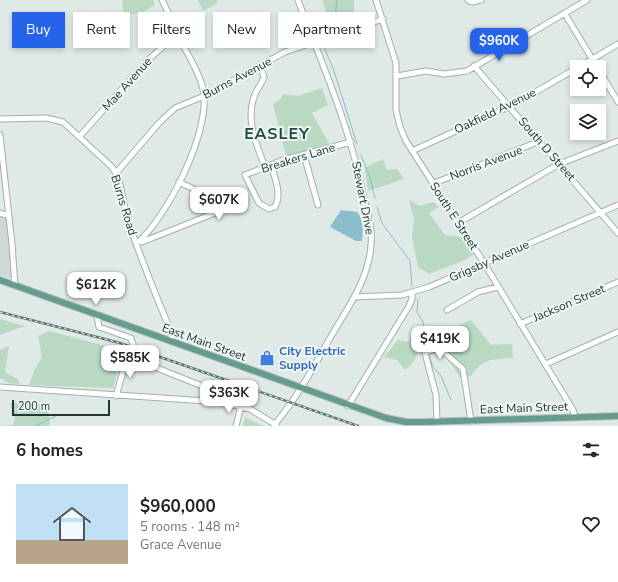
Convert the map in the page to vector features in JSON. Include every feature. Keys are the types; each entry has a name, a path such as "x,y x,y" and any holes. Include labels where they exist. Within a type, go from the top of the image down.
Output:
{"main road":[{"name":"East Main Street","path":"0,280 348,406 395,420 437,422 618,416"}],"street":[{"path":"162,0 168,12"},
{"name":"Stewart Drive","path":"298,0 303,12"},
{"name":"South E Street","path":"376,0 392,46 397,76 397,119 406,142 484,263 520,324 546,364 573,410 575,418"},
{"path":"468,0 472,2 481,0"},
{"path":"397,76 426,71 453,74 467,71 587,0"},
{"path":"565,14 592,59"},
{"name":"Burns Avenue","path":"375,22 383,19"},
{"name":"Oakfield Avenue","path":"592,59 618,44"},
{"name":"Mae Avenue","path":"79,137 148,60 161,48"},
{"path":"136,244 144,238 159,218 179,182 200,134 205,109 204,96 197,72 185,48"},
{"name":"Burns Avenue","path":"116,173 172,110 204,96 285,52 296,48"},
{"name":"Stewart Drive","path":"276,425 301,389 354,297 365,273 371,251 371,233 358,168 351,142 317,48"},
{"path":"260,66 264,77 255,95 250,117 251,127 265,167"},
{"name":"South D Street","path":"474,66 618,233"},
{"name":"Oakfield Avenue","path":"412,150 510,107 570,73"},
{"path":"606,82 618,102"},
{"name":"Burns Road","path":"0,119 57,120 63,122 116,173 126,214 136,244 171,332 172,342"},
{"path":"0,135 10,216 15,286"},
{"name":"Norris Avenue","path":"432,184 540,141"},
{"name":"Breakers Lane","path":"271,165 278,193 278,201 275,207 269,209 259,203 245,175 271,165 351,142"},
{"path":"458,223 559,164 618,142"},
{"path":"304,155 318,205"},
{"path":"136,244 225,209 223,202 179,182"},
{"name":"Grigsby Avenue","path":"354,297 392,296 428,287 618,205"},
{"path":"0,212 10,216"},
{"name":"Jackson Street","path":"520,324 618,282"},
{"path":"446,310 478,292 498,287"},
{"path":"348,406 409,306 412,299 412,292"},
{"path":"97,316 99,327 131,338 133,344"},
{"path":"546,364 618,332"},
{"path":"437,422 436,395 425,352 435,349 446,354 463,369 471,421"},
{"path":"116,396 131,350"},
{"path":"130,356 237,400 241,406 236,426"},
{"path":"0,386 116,396 221,402 241,406 261,415 276,425"}],"shaded area":[{"path":"0,216 7,218 13,275 10,278 0,275"}],"green space":[{"path":"122,0 153,0 155,5 144,12 138,12 138,13 130,14 130,12 124,12"},
{"path":"198,0 216,0 218,3 203,11"},
{"path":"322,0 354,0 354,12 326,12"},
{"path":"322,88 328,105 312,113 330,145 286,156 273,104 281,99 283,94 298,96"},
{"path":"383,159 387,170 397,169 404,179 368,191 365,168"},
{"path":"409,200 420,206 433,202 439,207 429,213 445,235 462,237 474,254 465,260 429,274 418,267 412,238 414,220"},
{"path":"0,319 25,326 0,335"},
{"path":"471,320 491,345 512,344 513,358 495,359 489,361 475,370 471,376 460,378 442,349 431,346 432,337"},
{"path":"414,328 417,341 416,356 405,370 397,360 384,357 398,340 409,342"},
{"path":"49,331 124,351 113,388 29,385 35,369 42,357 38,336"},
{"path":"9,346 5,372 19,380 19,384 9,383 0,378 0,350"},
{"path":"22,401 47,405 50,423 48,426 0,426 13,425 15,418 10,404"},
{"path":"245,417 263,426 243,426"}],"water":[{"path":"341,210 357,212 361,218 363,233 362,241 356,241 330,227"}],"waterway":[{"path":"336,12 337,0"},
{"path":"324,48 334,71 357,144"},
{"path":"361,155 370,178 375,198"},
{"path":"377,207 382,223 410,261 412,286"},
{"path":"418,299 417,312 423,322 428,348"},
{"path":"429,355 433,367 441,376 451,400"},
{"path":"35,426 58,415"}],"railway":[{"path":"0,312 120,343 358,426"}],"place":[{"name":"City Electric Supply","path":"267,358"}],"district":[{"name":"EASLEY","path":"277,134"}]}
